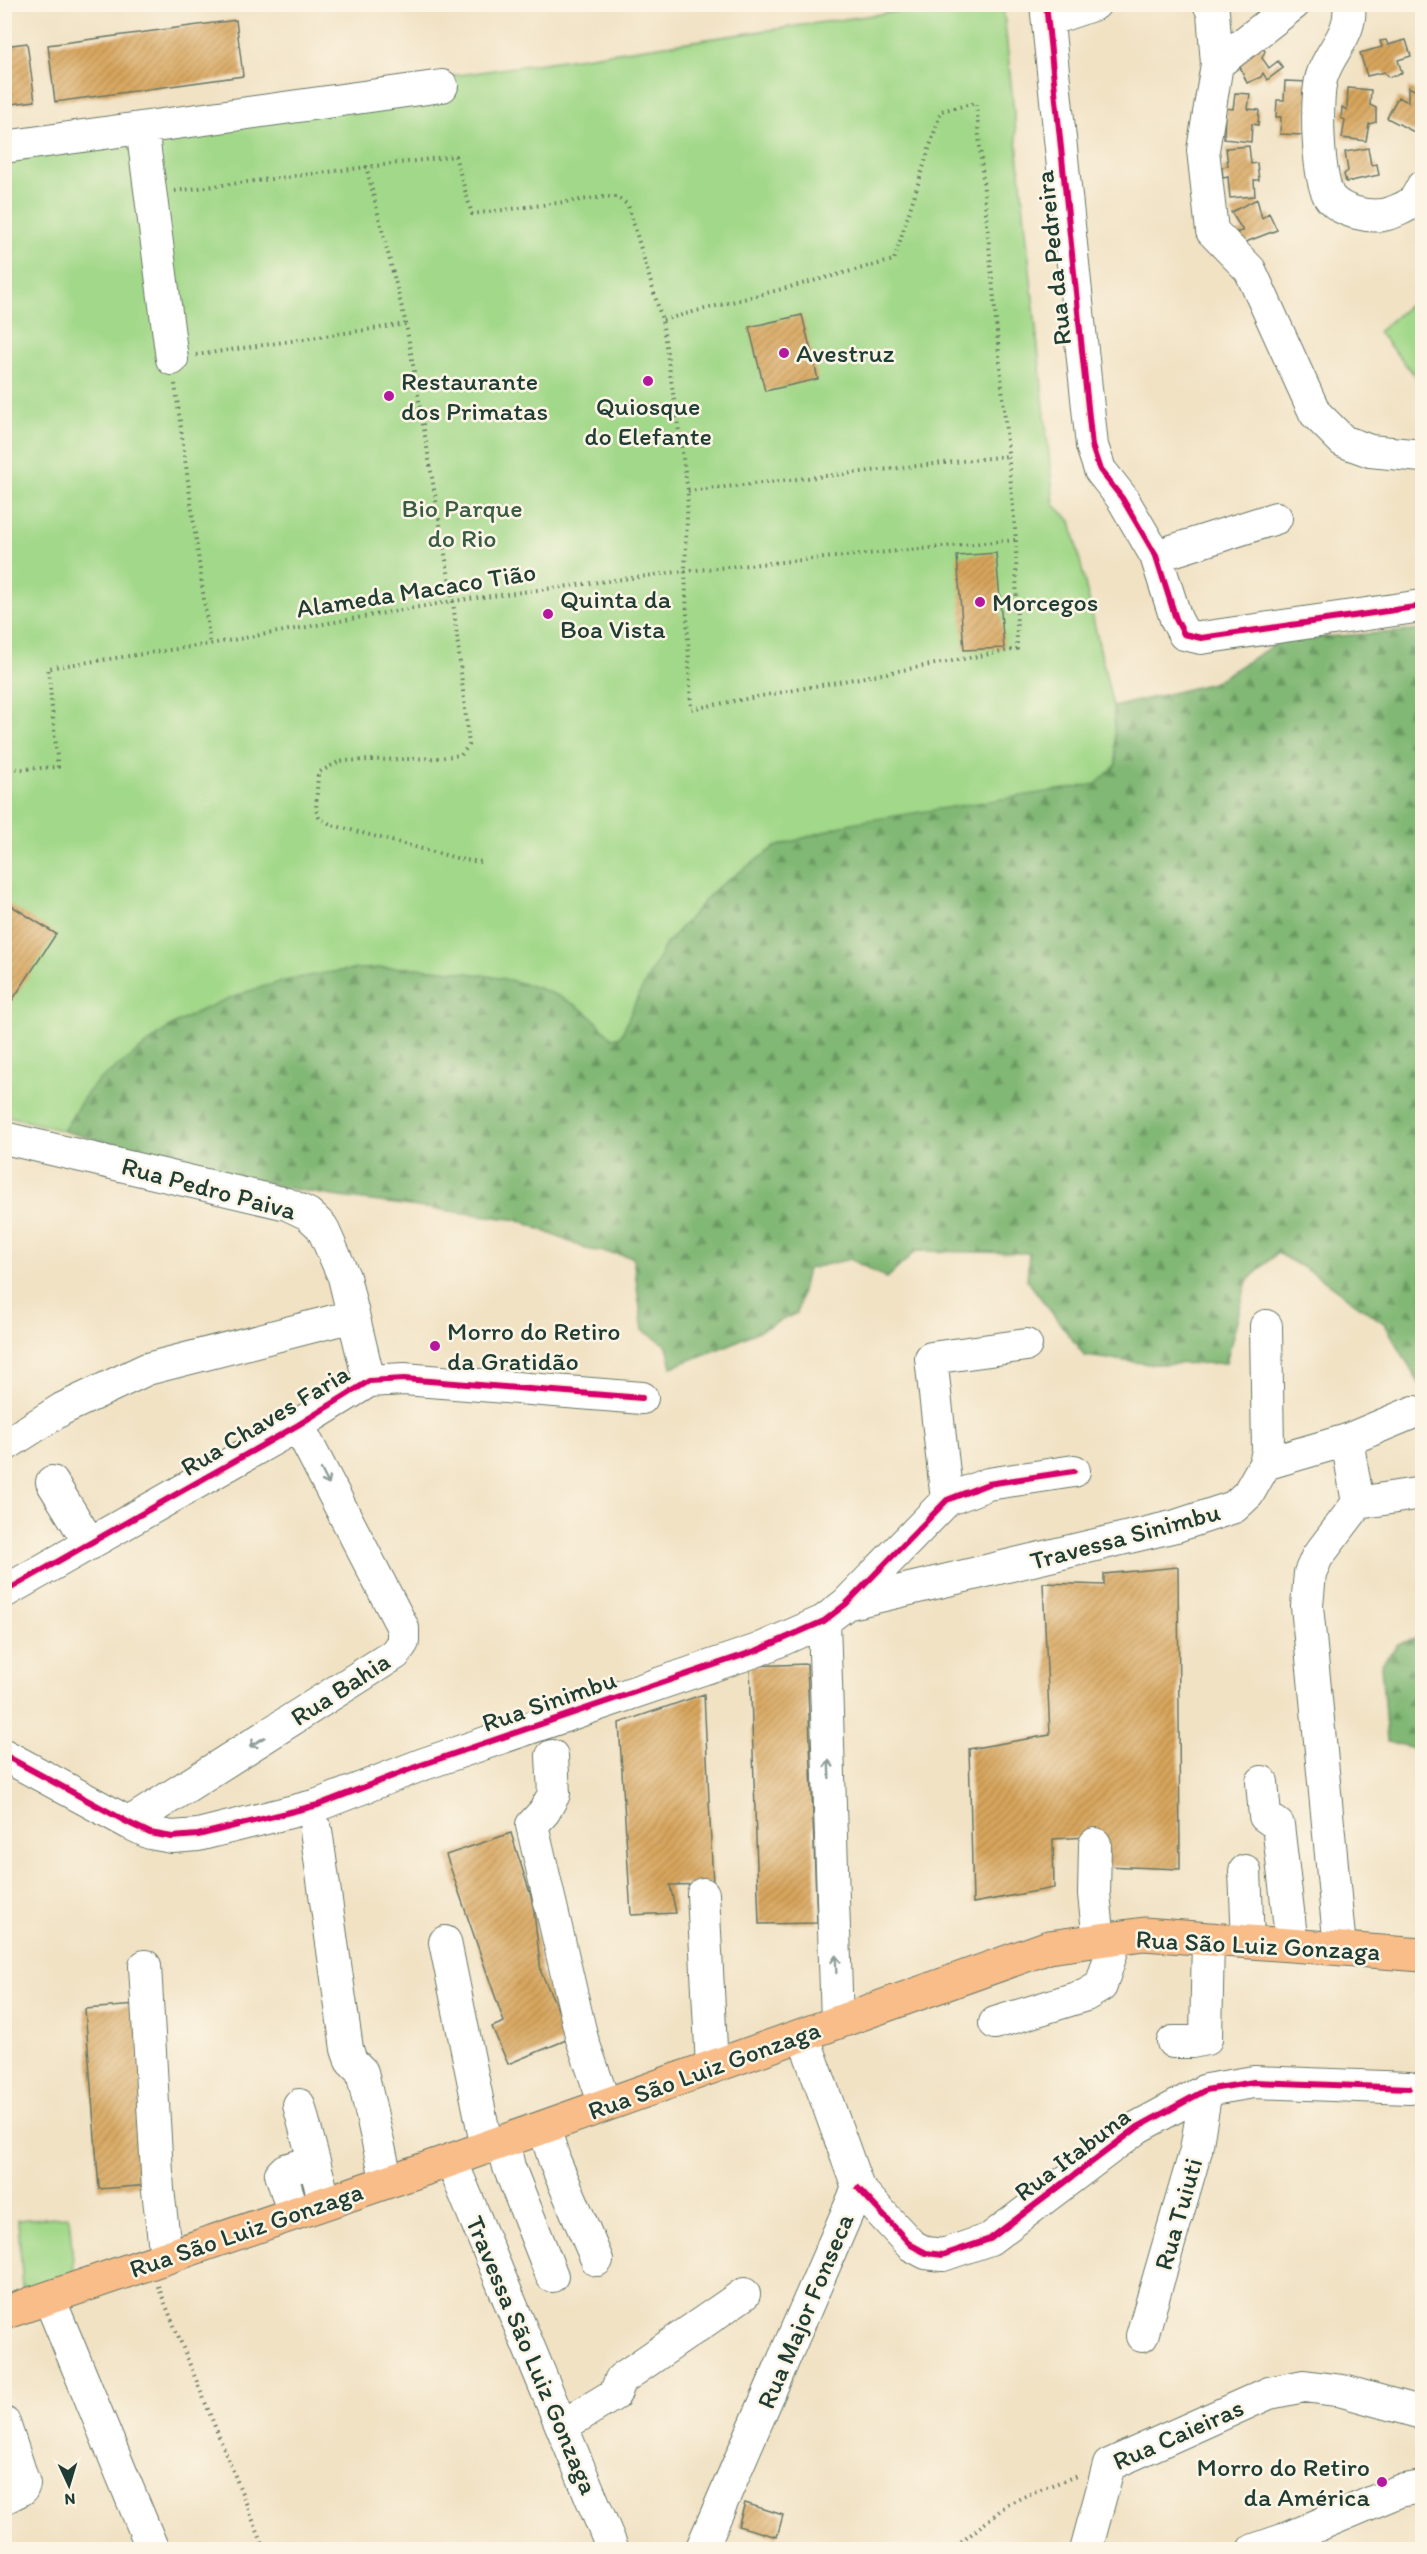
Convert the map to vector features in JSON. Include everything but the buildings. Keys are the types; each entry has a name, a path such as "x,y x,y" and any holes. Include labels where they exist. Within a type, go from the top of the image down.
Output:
{"main road":[{"name":"Rua São Luiz Gonzaga","path":"4,2313 495,2145 1049,1947 1144,1934 1422,1955"}],"street":[{"path":"1047,12 1095,4"},
{"path":"1209,4 1213,12 1217,64 1203,150 1212,231 1250,270 1315,413 1343,441 1370,451 1422,456"},
{"path":"1217,64 1293,4"},
{"path":"1349,4 1351,17 1345,35 1322,77 1318,120 1321,171 1330,198 1351,213 1383,215 1413,202 1422,186"},
{"name":"Rua da Pedreira","path":"1047,12 1092,446 1100,470 1122,498 1156,556 1176,619 1184,634 1192,637 1422,606"},
{"path":"4,147 442,87"},
{"path":"142,128 172,359"},
{"path":"1156,556 1276,518"},
{"name":"Rua Pedro Paiva","path":"4,1138 286,1204 308,1214 322,1227 344,1277 369,1381"},
{"path":"4,1446 62,1408 147,1369 353,1316"},
{"path":"1266,1326 1268,1450 1265,1464 1347,1440 1414,1412"},
{"path":"947,1500 931,1358 1026,1345"},
{"name":"Rua Chaves Faria","path":"4,1592 298,1425 369,1381 404,1379 642,1398"},
{"name":"Rua Bahia","path":"129,1823 395,1654 403,1642 403,1628 298,1425"},
{"path":"1347,1440 1358,1503"},
{"name":"Travessa Sinimbu","path":"835,1613 1176,1526 1234,1507 1248,1494 1265,1464"},
{"name":"Rua Sinimbu","path":"4,1755 129,1823 150,1833 172,1837 198,1835 318,1805 421,1765 758,1650 835,1613 947,1500 988,1484 1074,1472"},
{"path":"52,1482 90,1544"},
{"path":"1318,1946 1307,1606 1310,1573 1317,1557 1358,1503 1422,1493"},
{"path":"835,1613 837,2022"},
{"path":"1298,1734 1318,1946"},
{"path":"552,1756 554,1794 544,1812 532,1825 582,2039 605,2105"},
{"path":"1262,1782 1265,1816 1278,1825 1318,1946"},
{"path":"316,1830 346,2049 351,2061 362,2072 387,2182"},
{"path":"995,2023 1086,1995 1101,1986 1108,1940 1094,1894 1095,1844"},
{"path":"1245,1871 1248,1941"},
{"path":"703,1894 712,2067"},
{"path":"1173,2042 1206,2039 1208,1939"},
{"path":"445,1942 495,2145 510,2167 552,2276"},
{"path":"144,1966 158,2190 158,2260"},
{"name":"Rua Major Fonseca","path":"701,2550 858,2188 803,2035"},
{"name":"Rua Itabuna","path":"858,2188 911,2245 926,2253 943,2255 990,2239 1138,2127 1206,2090 1254,2082 1409,2088"},
{"name":"Rua Tuiuti","path":"1142,2336 1196,2150 1206,2090"},
{"path":"299,2104 325,2203"},
{"path":"544,2127 555,2162 597,2260"},
{"name":"Travessa São Luiz Gonzaga","path":"451,2160 614,2550"},
{"path":"294,2214 281,2174 285,2169 314,2162"},
{"path":"562,2426 615,2394 621,2379 744,2295"},
{"path":"49,2298 153,2550"},
{"name":"Rua Caieiras","path":"1109,2465 1269,2393 1304,2386 1343,2391 1422,2413"},
{"path":"4,2423 24,2484 22,2489 4,2498"},
{"path":"1086,2550 1109,2465"},
{"path":"1254,2550 1399,2491 1422,2487"}],"path":[{"path":"150,194 455,156 472,214 617,197 628,205 662,320 687,491 685,571 691,709 1017,649 1016,540 976,102 941,111 894,260 662,320"},
{"path":"366,166 405,324 453,601 469,745 461,755 438,758 340,761 318,773 316,810 318,818 332,825 464,860 484,862"},
{"path":"210,644 172,359 405,324"},
{"path":"687,491 1008,456"},
{"path":"158,2260 265,2550"}],"green space":[{"name":"Bio Parque do Rio","path":"942,5 1003,5 1054,505 1071,521 1113,707 1116,765 1096,784 851,823 775,847 715,889 666,944 637,998 621,1036 612,1038 587,1013 559,996 504,979 437,969 398,967 320,974 244,993 208,1007 173,1025 97,1082 83,1099 63,1131 5,1115 5,141"},
{"path":"1422,294 1422,384 1378,332"},
{"path":"1422,630 1422,1388 1385,1324 1313,1273 1277,1253 1247,1281 1226,1363 1150,1364 1085,1356 1027,1280 1029,1253 916,1251 887,1278 850,1259 807,1269 797,1313 731,1344 672,1367 667,1346 643,1330 633,1257 586,1249 519,1220 333,1196 282,1187 63,1131 83,1099 97,1082 173,1025 208,1007 244,993 320,974 398,967 437,969 504,979 559,996 587,1013 612,1038 621,1036 637,998 666,944 715,889 775,847 851,823 1116,765 1113,707 1213,683 1282,640"},
{"path":"1422,1637 1422,1769 1420,1750 1387,1741 1381,1665 1398,1644"},
{"path":"69,2216 75,2283 23,2288 18,2220"}],"cycle path":[{"path":"1046,4 1092,446 1100,470 1122,498 1156,556 1176,619 1184,634 1201,638 1422,606"},
{"path":"4,1592 298,1425 369,1381 404,1379 642,1398"},
{"path":"4,1755 129,1823 150,1833 172,1837 198,1835 318,1805 421,1765 758,1650 824,1621 846,1604 947,1500 988,1484 1074,1471"},
{"path":"858,2188 911,2245 926,2253 943,2255 990,2239 1138,2127 1206,2090 1254,2082 1409,2088"}],"place":[{"name":"Avestruz","path":"784,353"},
{"name":"Quiosque do Elefante","path":"648,381"},
{"name":"Restaurante dos Primatas","path":"389,396"},
{"name":"Morcegos","path":"980,602"},
{"name":"Quinta da Boa Vista","path":"548,614"},
{"name":"Morro do Retiro da Gratidão","path":"435,1346"},
{"name":"Morro do Retiro da América","path":"1382,2482"}]}
